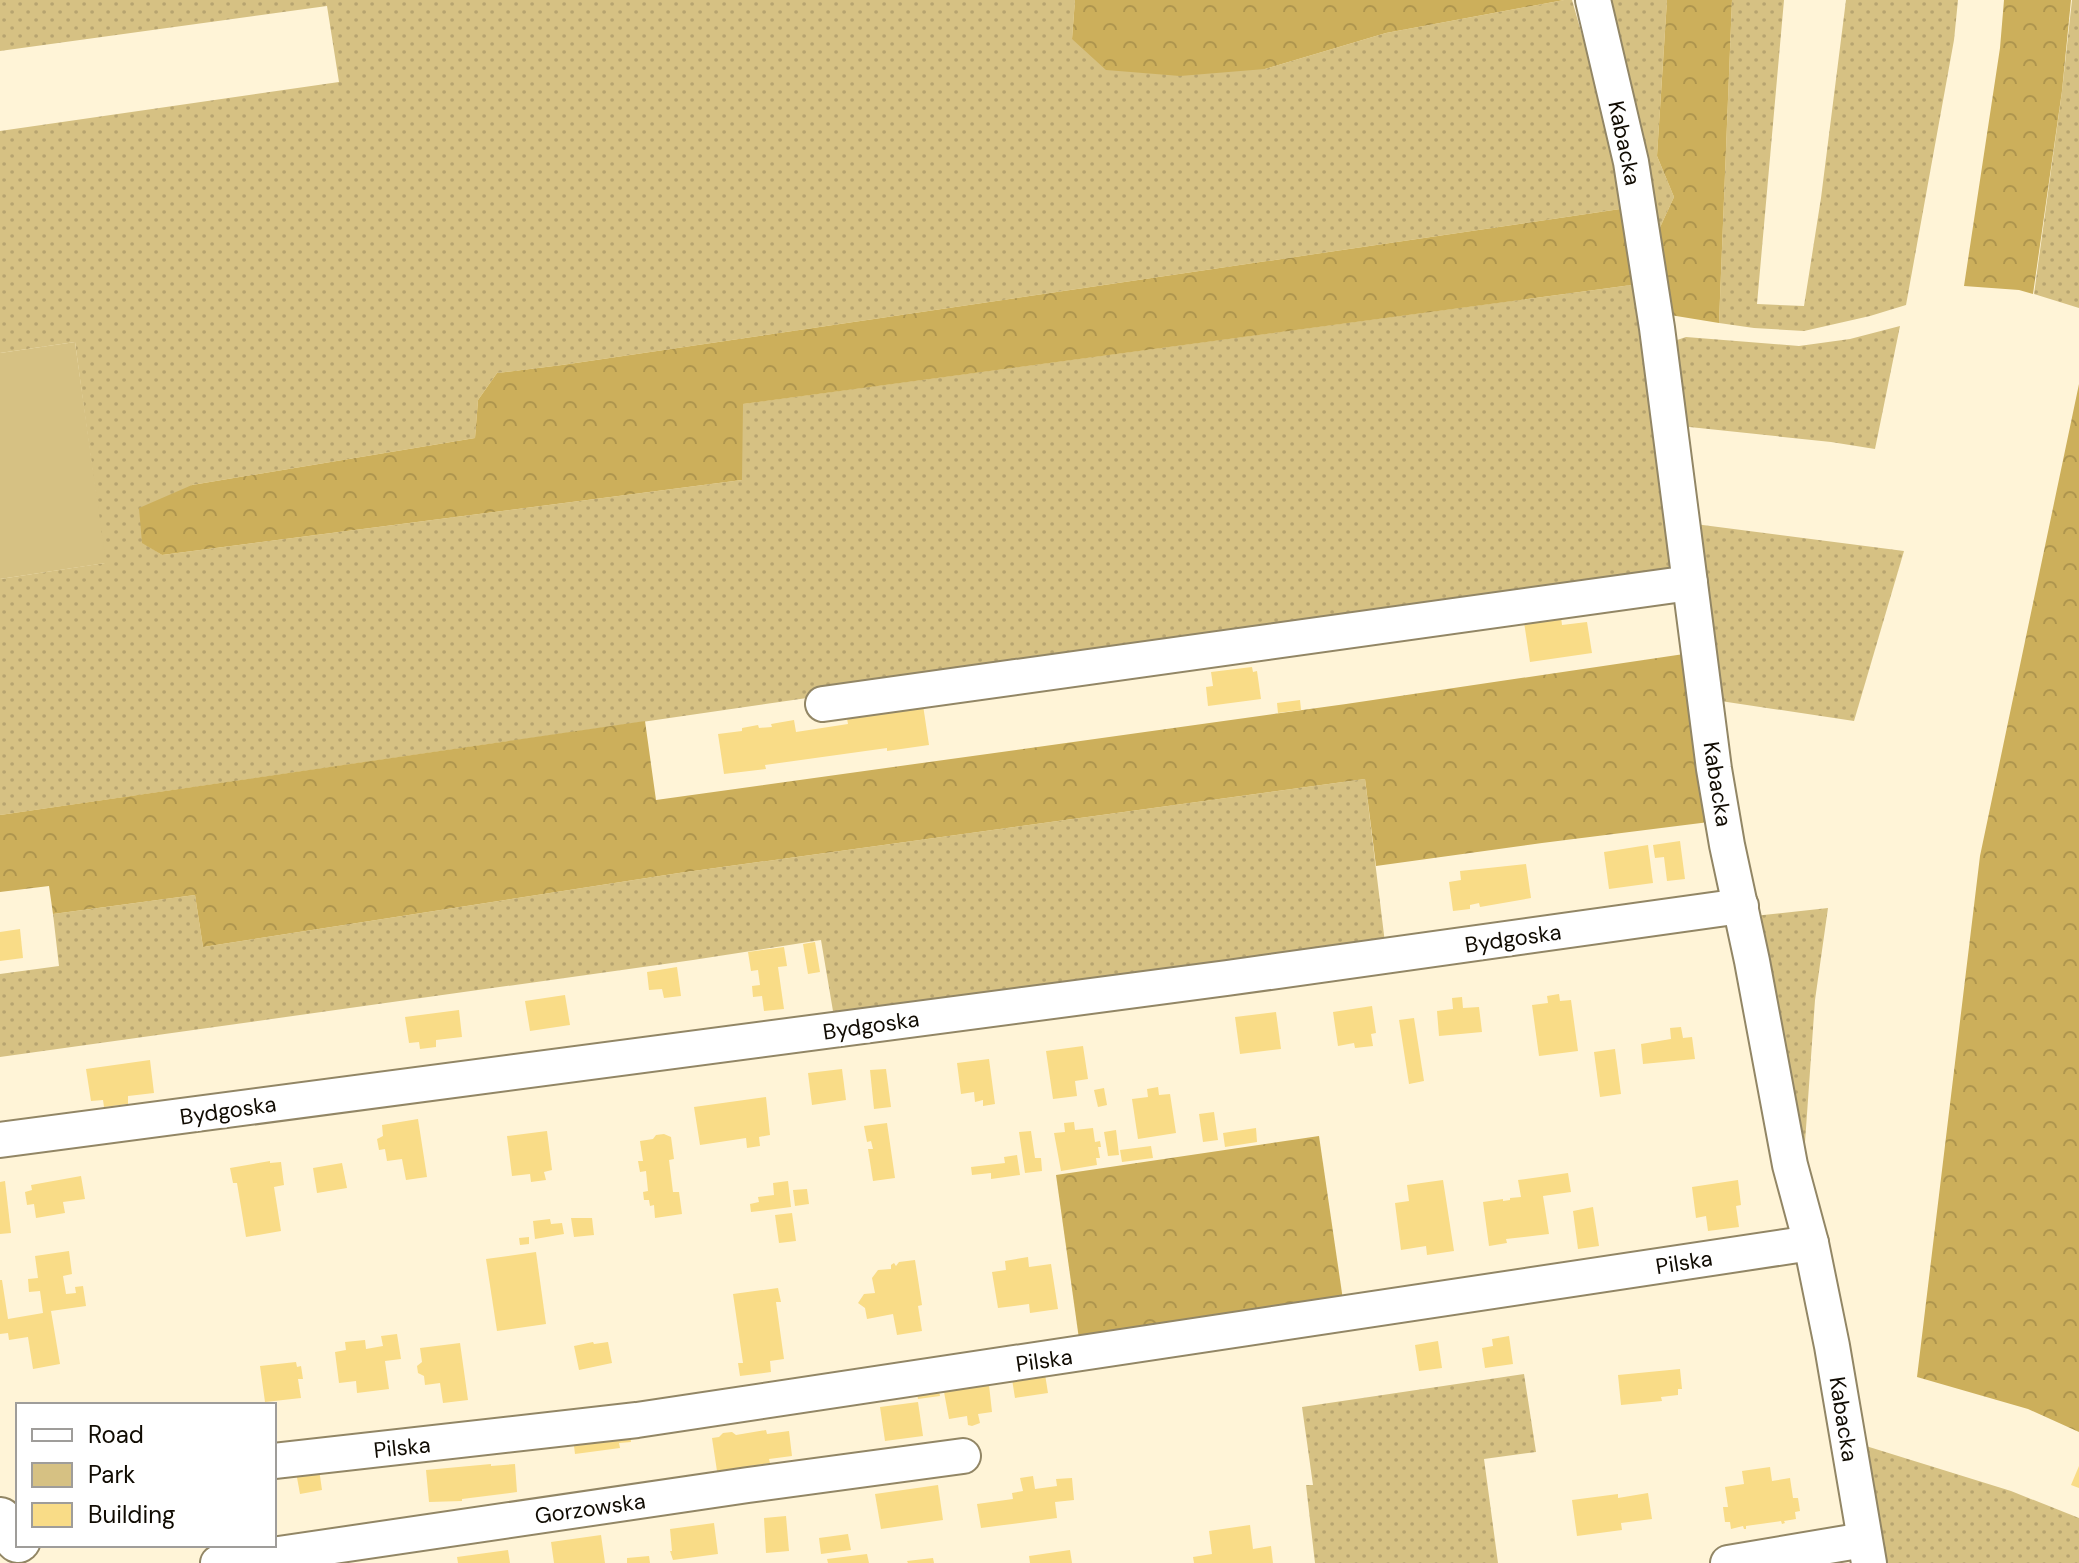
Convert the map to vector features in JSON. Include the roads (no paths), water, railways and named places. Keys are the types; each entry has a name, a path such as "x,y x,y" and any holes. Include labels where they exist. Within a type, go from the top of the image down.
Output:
{"street":[{"name":"Kabacka","path":"1593,0 1631,162 1657,328 1714,769 1727,845 1790,1165 1811,1243 1832,1346 1866,1551"},
{"path":"823,704 1690,583"},
{"name":"Bydgoska","path":"0,1140 1211,981 1741,906"},
{"name":"Pilska","path":"276,1461 652,1418 1811,1243"},
{"name":"Gorzowska","path":"218,1563 963,1456"},
{"path":"1728,1563 1866,1551"}]}
